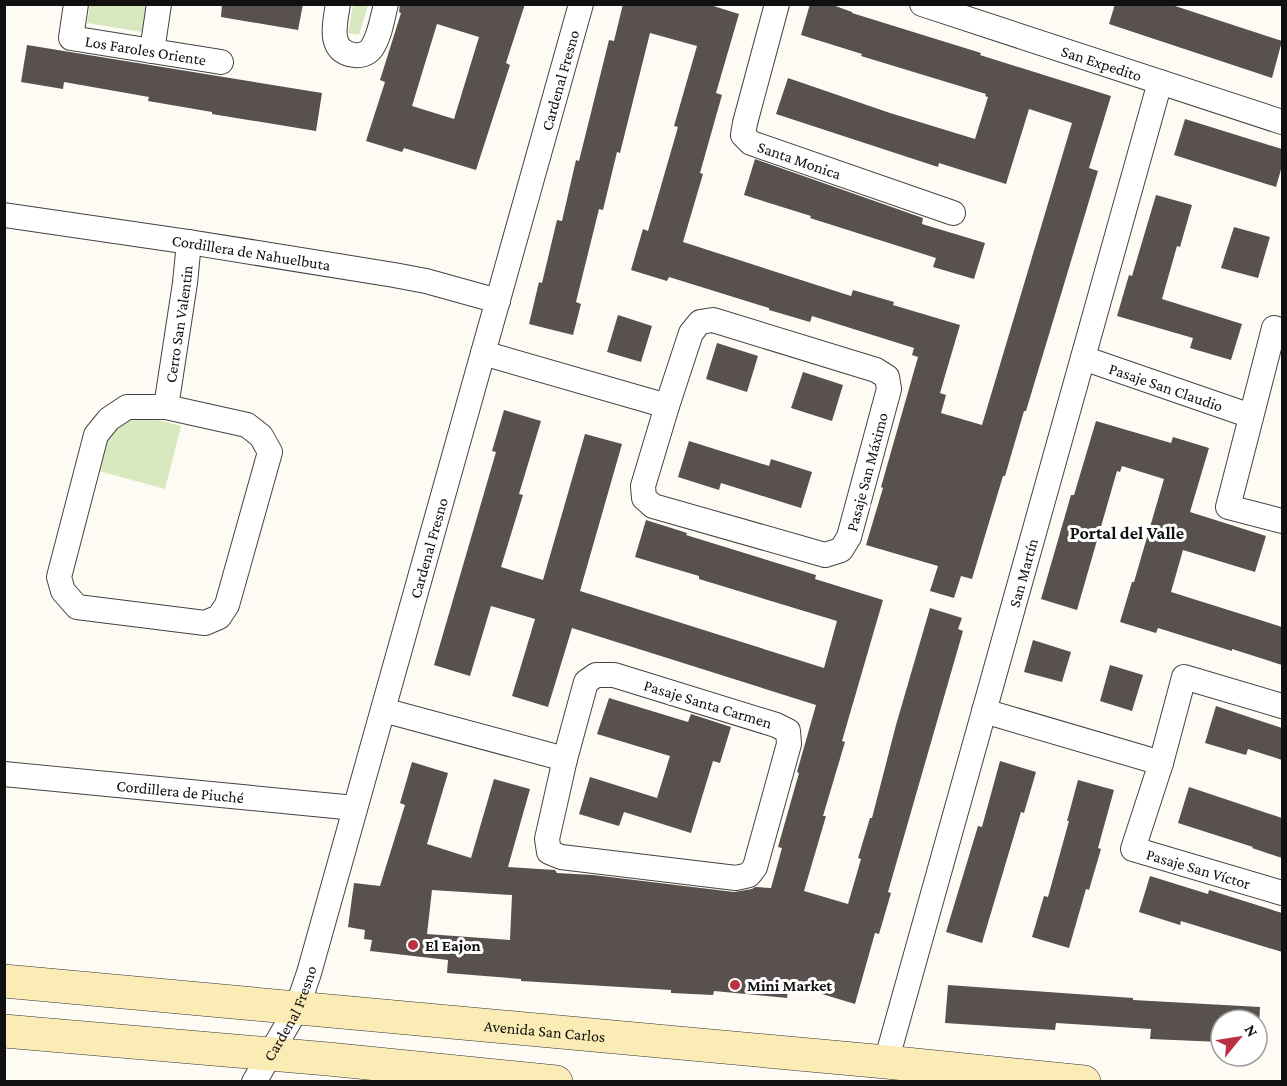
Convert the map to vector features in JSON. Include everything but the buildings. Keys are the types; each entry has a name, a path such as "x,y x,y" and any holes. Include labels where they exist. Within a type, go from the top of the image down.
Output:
{"main road":[{"name":"Avenida San Carlos","path":"4,981 1084,1082"},
{"path":"4,1031 262,1068 556,1082"}],"street":[{"name":"Los Faroles Oriente","path":"76,4 71,38 221,62"},
{"path":"152,51 159,4"},
{"path":"338,4 333,32 338,47 346,54 359,56 369,51 376,39 386,4"},
{"name":"Cardenal Fresno","path":"262,1068 297,1008 309,973 581,4"},
{"name":"Santa Monica","path":"777,4 745,123 744,135 751,143 953,213"},
{"name":"San Expedito","path":"922,4 1282,122"},
{"name":"San Martín","path":"886,1062 1160,82"},
{"name":"Cordillera de Nahuelbuta","path":"4,215 189,242 426,281 498,301"},
{"name":"Cerro San Valentin","path":"166,407 189,242"},
{"name":"Pasaje San Máximo","path":"713,320 876,370 886,377 889,389 849,537 841,550 825,555 653,506 644,498 643,486 666,406 691,333 700,322 713,320"},
{"path":"1282,331 1274,328 1228,507 1282,521"},
{"path":"483,353 666,406"},
{"name":"Pasaje San Claudio","path":"1083,358 1251,416"},
{"path":"127,407 166,407 247,425 261,436 270,452 226,605 219,617 205,623 76,607 63,591 59,577 96,435 108,419 127,407"},
{"name":"Pasaje Santa Carmen","path":"597,675 614,675 776,725 788,731 789,744 755,867 749,875 736,878 561,857 549,852 547,839 565,759 586,682 597,675"},
{"name":"Pasaje San Víctor","path":"1282,706 1184,677 1161,763 1132,849 1282,893"},
{"path":"383,710 565,759"},
{"path":"984,711 1161,763"},
{"name":"Cordillera de Piuché","path":"4,774 355,808"}],"green space":[{"path":"90,5 147,5 142,32 87,23"},
{"path":"353,5 368,5 359,35 348,33"},
{"path":"115,409 181,426 165,489 99,471"}],"place":[{"name":"El Eajon","path":"413,945"},
{"name":"Mini Market","path":"735,985"}],"district":[{"name":"Portal del Valle","path":"1127,533"}]}
